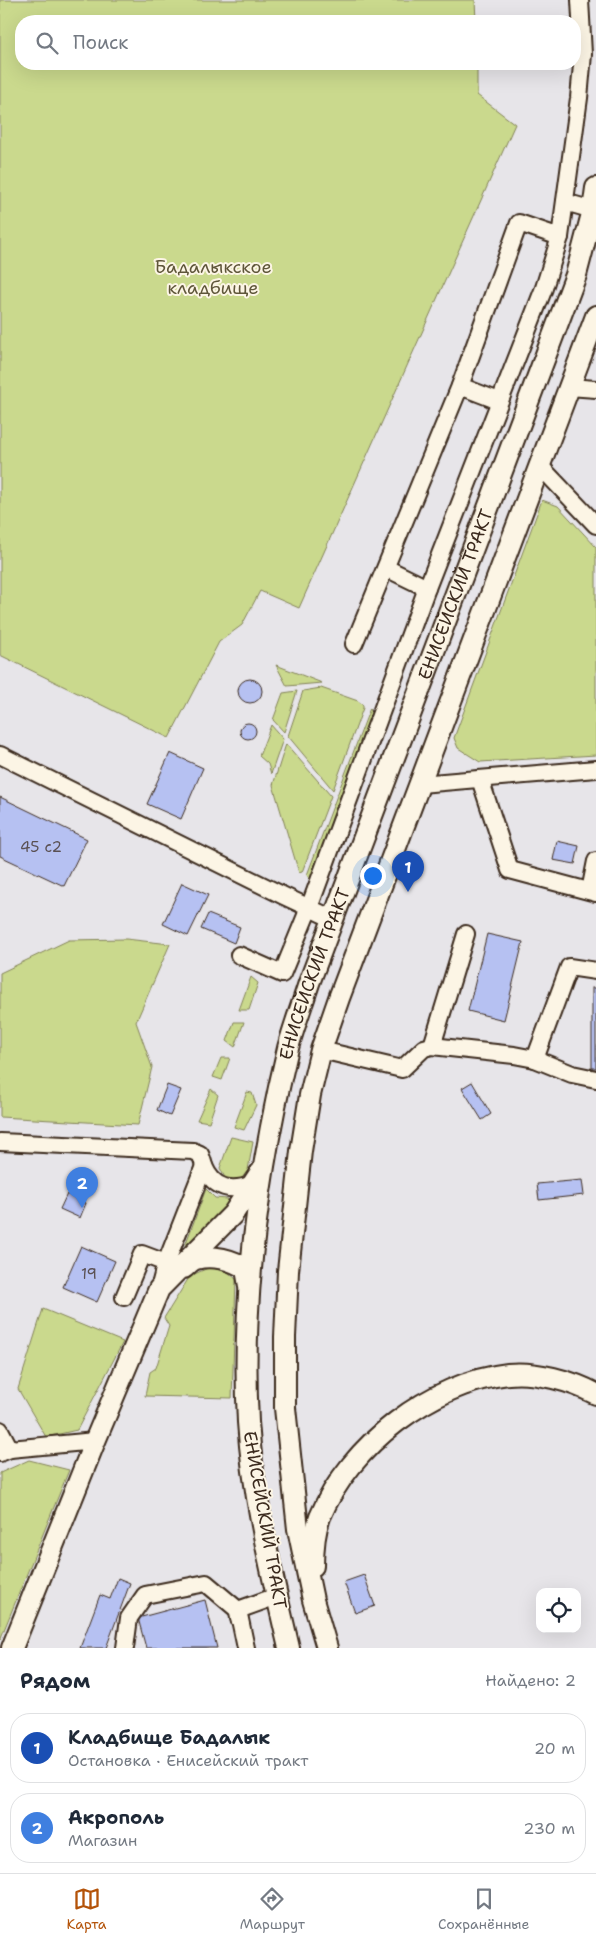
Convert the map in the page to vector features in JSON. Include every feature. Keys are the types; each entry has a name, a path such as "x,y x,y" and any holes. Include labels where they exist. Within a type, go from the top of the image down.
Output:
{"main road":[{"name":"ЕНИСЕЙСКИЙ ТРАКТ","path":"289,1648 261,1518 248,1422 247,1374 250,1290 255,1230 264,1165 275,1108 289,1047 309,983 576,275 596,188"},
{"name":"ЕНИСЕЙСКИЙ ТРАКТ","path":"327,1648 313,1600 298,1529 285,1408 285,1337 288,1271 301,1151 310,1095 321,1050 338,998 596,316"},
{"path":"333,919 364,931"},
{"path":"12,1648 95,1441 159,1289 223,1225 253,1184 264,1165"},
{"path":"159,1289 195,1259 210,1258 240,1264 246,1269 250,1290"},
{"path":"313,1600 313,1544 320,1518 333,1492 354,1461 378,1437 403,1417 437,1397 469,1382 510,1374 546,1377 584,1388 596,1394"}],"street":[{"path":"580,0 581,15"},
{"path":"239,955 282,974 309,908 426,588 544,288 560,237 580,98 583,54 581,18"},
{"path":"565,202 592,210"},
{"path":"354,644 460,386 519,223 560,237"},
{"path":"460,386 499,401"},
{"path":"569,387 596,389"},
{"path":"539,465 596,525"},
{"path":"386,568 426,588"},
{"path":"0,755 333,919"},
{"path":"420,784 596,769"},
{"path":"480,779 510,870 593,892 596,861"},
{"path":"432,1046 466,934"},
{"path":"535,1059 569,967 596,972"},
{"path":"321,1050 402,1069 424,1048 432,1046 514,1054 535,1059 572,1074 596,1079"},
{"path":"0,1142 193,1151 200,1154 204,1166 221,1186 239,1189 253,1184"},
{"path":"159,1289 166,1263 204,1166"},
{"path":"124,1297 142,1254 166,1263"},
{"path":"0,1430 5,1451 95,1441"},
{"path":"125,1648 129,1618 145,1595 206,1583 238,1610 246,1648"},
{"path":"238,1610 277,1596"}],"green space":[{"name":"Бадалыкское кладбище","path":"0,0 475,0 476,15 15,15 15,70 477,70 477,95 515,124 299,608 260,591 242,625 219,642 169,738 0,655"},
{"path":"542,500 558,506 596,547 596,755 480,762 458,748 454,738"},
{"path":"276,665 322,683 287,686"},
{"path":"321,688 358,701 363,705 333,790 288,736 303,691"},
{"path":"297,691 284,732 273,720 283,693"},
{"path":"370,708 372,717 310,880 307,875"},
{"path":"271,725 283,739 271,774 268,764 259,756"},
{"path":"286,744 331,796 302,872 299,873 273,785"},
{"path":"126,939 170,944 136,1022 152,1067 138,1125 0,1117 0,973 69,940"},
{"path":"251,977 258,983 249,1010 239,1010"},
{"path":"234,1022 244,1022 235,1047 227,1041"},
{"path":"221,1058 230,1058 222,1080 213,1077"},
{"path":"211,1089 218,1095 209,1122 197,1120"},
{"path":"247,1092 252,1093 256,1105 244,1130 234,1127"},
{"path":"231,1137 253,1142 248,1170 242,1178 233,1180 225,1178 220,1168"},
{"path":"206,1189 215,1198 228,1199 227,1204 183,1251"},
{"path":"208,1268 223,1268 236,1279 232,1398 145,1396 150,1372 156,1368 169,1326 164,1318 190,1276"},
{"path":"43,1309 123,1342 77,1430 46,1437 18,1389"},
{"path":"29,1460 69,1470 0,1640 0,1473"}],"building":[{"path":"250,679 259,682 262,691 259,700 250,703 241,700 238,691 241,682"},
{"path":"245,723 251,723 256,728 254,737 245,739 240,734 240,728"},
{"path":"170,753 203,768 181,819 147,804"},
{"path":"0,797 87,839 64,886 0,856"},
{"path":"557,841 579,846 575,864 553,860"},
{"path":"182,883 208,895 188,936 163,924"},
{"path":"208,914 240,927 234,943 201,929"},
{"path":"487,934 523,942 504,1020 468,1011"},
{"path":"592,988 596,988 596,1068 592,1068"},
{"path":"472,1082 491,1114 482,1120 462,1088"},
{"path":"167,1085 181,1090 170,1116 157,1110"},
{"path":"582,1180 584,1195 539,1200 537,1184"},
{"path":"67,1194 86,1203 80,1218 60,1209"},
{"path":"81,1246 115,1261 97,1302 63,1287"},
{"path":"364,1575 375,1606 355,1613 344,1582"},
{"path":"118,1578 130,1583 106,1648 80,1648 100,1595 110,1599"},
{"path":"205,1600 217,1648 146,1648 138,1618"}],"place":[{"name":"Кладбище Бадалык","path":"408,892"},
{"name":"Акрополь","path":"82,1208"}]}
